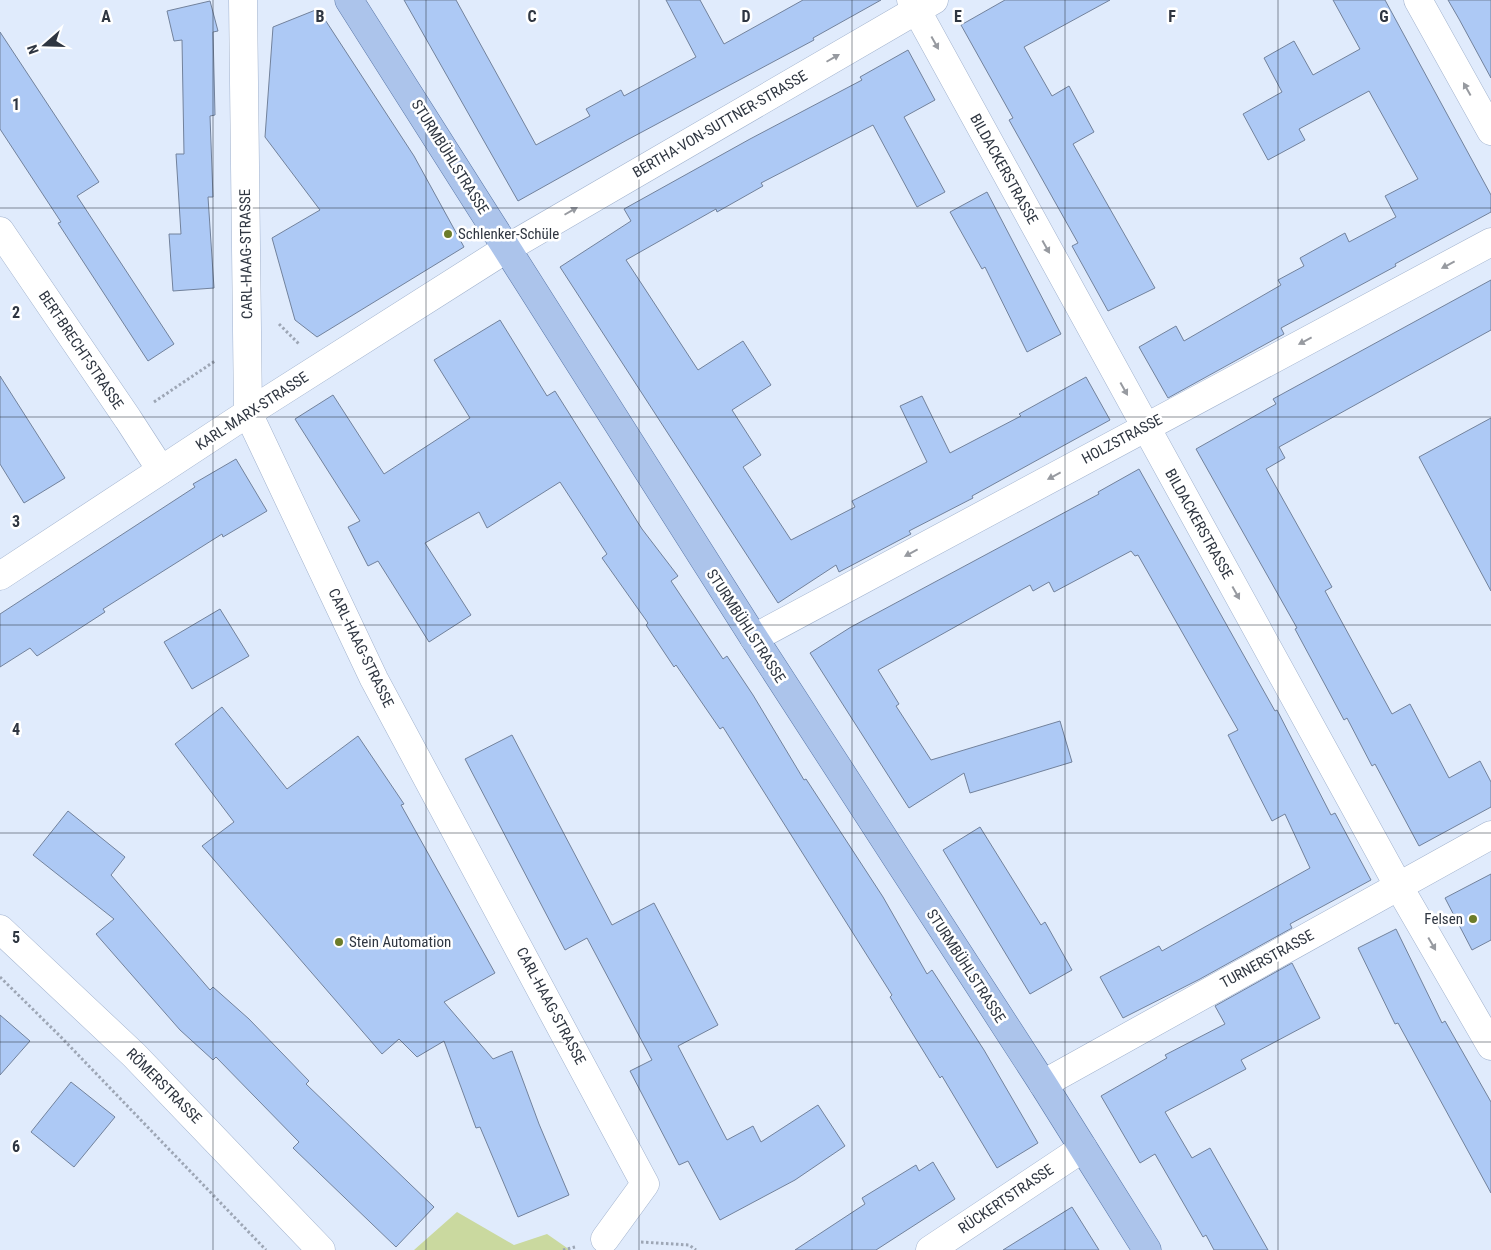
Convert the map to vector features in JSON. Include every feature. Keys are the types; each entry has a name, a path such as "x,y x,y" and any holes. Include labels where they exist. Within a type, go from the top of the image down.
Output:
{"main road":[{"name":"STURMBÜHLSTRASSE","path":"349,0 754,638 1043,1084 1147,1250"}],"street":[{"name":"CARL-HAAG-STRASSE","path":"243,0 248,414 374,679 645,1184 605,1239"},
{"path":"1418,0 1491,131"},
{"name":"BERTHA-VON-SUTTNER-STRASSE","path":"506,249 921,3"},
{"name":"BILDACKERSTRASSE","path":"921,3 1145,427 1398,887 1491,1046"},
{"name":"BERT-BRECHT-STRASSE","path":"0,231 161,470"},
{"name":"HOLZSTRASSE","path":"754,638 1491,242"},
{"name":"KARL-MARX-STRASSE","path":"0,576 161,470 506,249"},
{"name":"TURNERSTRASSE","path":"1043,1084 1491,835"},
{"name":"RÖMERSTRASSE","path":"0,929 134,1055 321,1250"},
{"name":"RÜCKERTSTRASSE","path":"930,1250 1083,1148"}],"path":[{"path":"128,419 247,340 280,324"},
{"path":"0,977 59,1035 266,1250"},
{"path":"605,1239 689,1245 696,1250"}],"green space":[{"path":"457,1212 514,1245 547,1234 570,1250 414,1250"}],"building":[{"path":"404,0 456,0 536,145 590,116 586,109 621,90 624,96 696,57 666,0 700,0 724,44 803,0 881,0 813,38 814,40 627,140 518,201"},
{"path":"1005,0 1110,0 1024,47 1052,96 1069,86 1094,132 1073,144 1155,288 1108,311 1072,246 1078,243 1009,120 1013,118 961,25"},
{"path":"1333,0 1385,0 1491,195 1491,212 1281,328 1284,334 1168,398 1139,347 1176,326 1184,341 1281,285 1278,280 1304,266 1300,258 1345,233 1349,242 1396,217 1385,196 1418,179 1369,91 1299,129 1305,140 1268,160 1243,114 1282,92 1264,58 1294,41 1313,75 1360,49"},
{"path":"1448,0 1491,0 1491,78 1459,19"},
{"path":"210,1 218,31 213,32 215,115 210,116 213,197 208,197 214,288 173,291 169,234 181,234 176,154 184,154 182,40 174,41 167,11"},
{"path":"318,9 414,156 464,247 317,337 295,320 272,238 320,210 265,137 273,27"},
{"path":"0,32 99,182 77,196 174,344 148,361 58,223 61,222 0,129"},
{"path":"908,50 935,100 904,117 945,192 917,207 873,125 761,183 763,186 717,212 716,209 626,260 698,370 743,341 771,385 732,410 761,455 743,467 791,540 855,507 852,501 927,462 900,406 922,396 950,453 1021,416 1019,414 1086,377 1110,420 972,496 973,498 909,531 911,534 839,572 836,565 778,603 560,267 631,221 624,209 862,80 860,77"},
{"path":"987,192 1061,334 1027,352 985,267 982,269 950,212"},
{"path":"1491,280 1491,330 1279,447 1285,458 1266,469 1332,587 1325,591 1392,714 1410,704 1449,778 1480,761 1491,782 1491,807 1419,846 1375,764 1372,766 1347,718 1344,720 1295,629 1297,628 1196,449 1276,404 1273,399"},
{"path":"500,320 547,396 555,391 642,529 678,576 671,581 723,659 727,656 753,695 804,780 806,779 883,897 927,974 932,970 984,1050 1038,1143 997,1168 942,1076 940,1078 890,997 892,995 723,727 720,729 676,665 674,667 646,625 648,623 602,558 607,554 560,482 487,528 479,512 425,543 471,615 429,642 378,561 368,566 348,527 360,521 295,419 333,395 384,474 470,418 434,360"},
{"path":"0,376 65,478 24,503 0,464"},
{"path":"1491,418 1491,591 1419,457"},
{"path":"236,459 267,511 223,537 222,534 103,609 105,612 37,656 30,648 0,667 0,614 195,487 193,484"},
{"path":"1139,469 1275,711 1277,710 1331,815 1335,813 1371,880 1290,924 1292,928 1200,979 1123,1018 1100,977 1159,946 1162,951 1310,868 1285,814 1272,821 1228,735 1238,730 1138,555 1135,556 1131,551 1054,592 1049,582 1033,591 1030,585 878,670 899,704 896,706 931,760 1060,721 1072,762 970,793 964,773 909,808 810,653 851,627 1099,494 1098,492"},
{"path":"220,609 249,656 192,689 164,642"},
{"path":"222,707 287,789 358,736 404,804 401,805 495,973 444,1002 493,1059 512,1051 539,1124 569,1195 518,1217 480,1127 476,1128 444,1041 417,1057 399,1039 382,1054 202,846 234,822 175,744"},
{"path":"512,735 612,925 654,903 718,1025 678,1046 727,1140 753,1126 761,1142 818,1105 845,1146 795,1180 720,1220 688,1161 679,1165 630,1071 652,1060 587,938 565,950 465,759"},
{"path":"68,811 125,857 111,875 210,990 213,987 249,1019 309,1081 306,1084 434,1207 396,1247 293,1148 299,1142 216,1057 213,1060 180,1030 96,934 114,919 33,855"},
{"path":"980,827 1041,925 1045,922 1072,970 1030,994 943,850"},
{"name":"Felsen","path":"1491,874 1491,940 1472,950 1445,898"},
{"path":"1396,929 1442,1023 1445,1021 1491,1102 1491,1193 1398,1023 1395,1024 1358,948"},
{"path":"1292,963 1320,1018 1241,1060 1246,1069 1165,1112 1192,1158 1210,1148 1268,1250 1214,1250 1206,1235 1203,1237 1155,1154 1140,1163 1101,1096 1167,1058 1165,1055 1225,1024 1215,1006"},
{"path":"0,1015 30,1041 0,1075"},
{"path":"71,1082 115,1117 74,1167 31,1132"},
{"path":"933,1162 955,1199 876,1250 795,1250 865,1204 862,1198 916,1165 919,1171"},
{"path":"1072,1207 1099,1250 1003,1250"}],"place":[{"name":"Schlenker-Schüle","path":"448,234"},
{"name":"Felsen","path":"1473,919"},
{"name":"Stein Automation","path":"339,942"}]}
